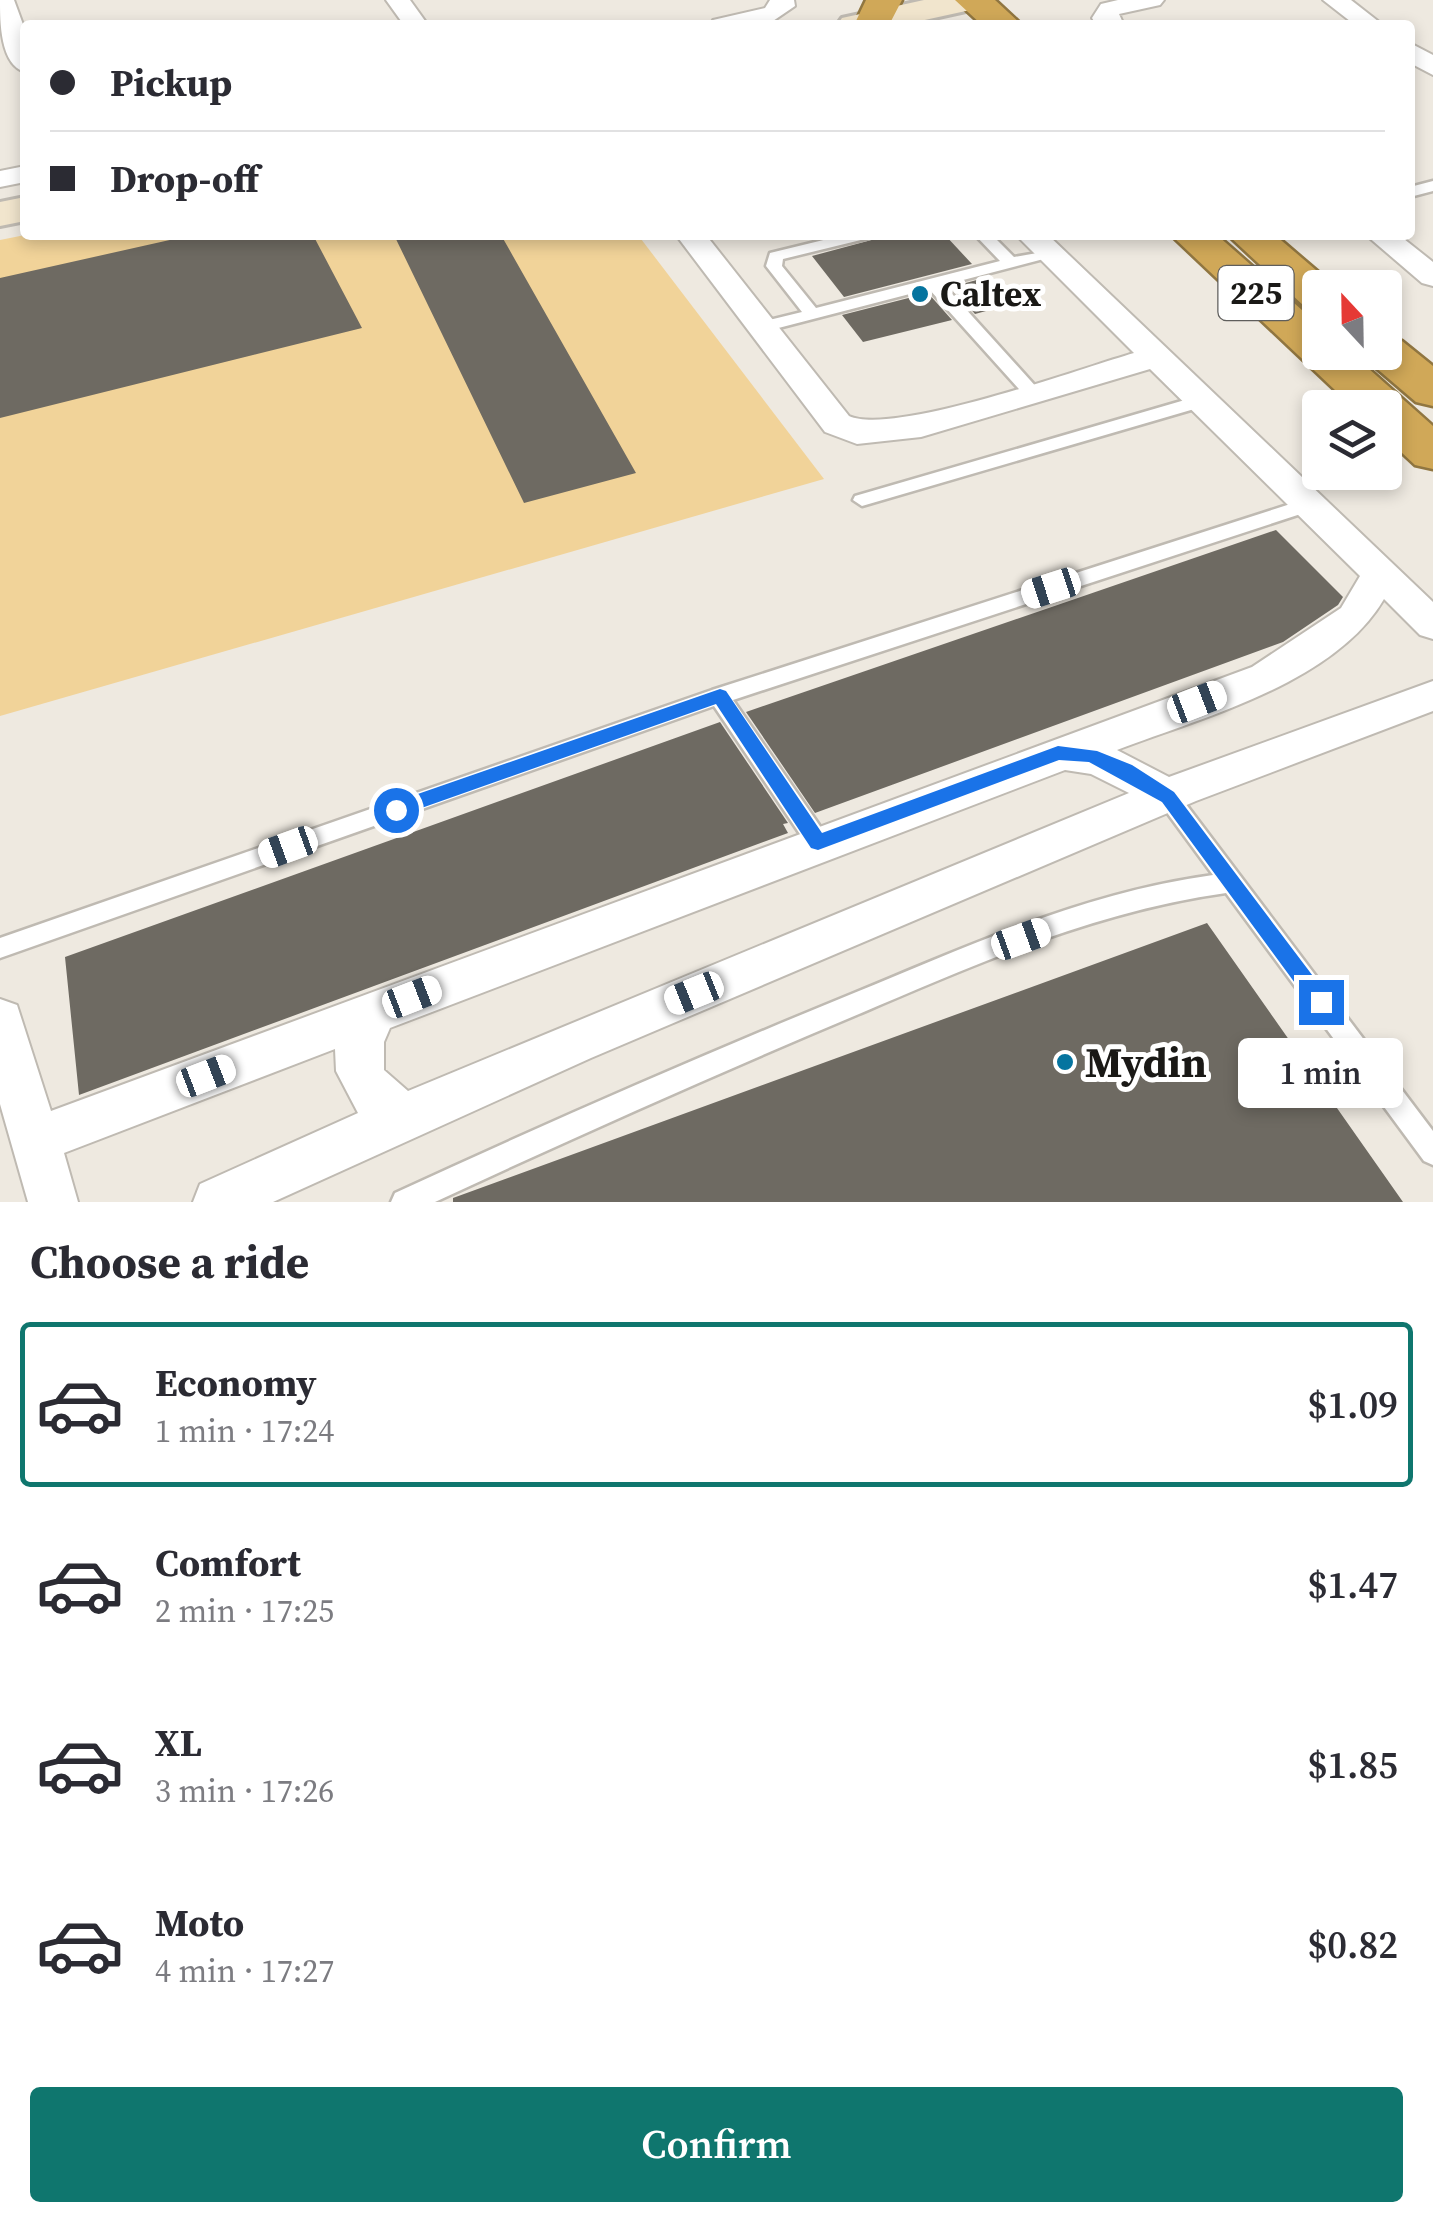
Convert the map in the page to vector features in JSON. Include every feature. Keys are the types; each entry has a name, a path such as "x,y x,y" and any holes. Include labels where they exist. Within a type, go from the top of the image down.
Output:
{"highway":[{"name":"225","path":"1198,240 1302,335"},
{"name":"225","path":"1255,240 1302,281"},
{"path":"1402,365 1433,391"},
{"name":"225","path":"1341,370 1363,390"},
{"name":"225","path":"1402,425 1433,453"}],"street":[{"path":"2,0 20,50"},
{"path":"746,20 774,14 783,6 782,0"},
{"path":"1106,20 1110,9 1152,0"},
{"path":"1335,0 1364,20"},
{"path":"871,15 957,12"},
{"path":"695,240 838,424 856,433 886,434 921,426 1157,357"},
{"path":"1387,240 1433,277"},
{"path":"1040,244 1433,624"},
{"path":"37,1140 1266,676 1354,618 1380,574"},
{"path":"218,1202 403,1114 1168,797 1354,722 1433,696"},
{"path":"1354,722 1433,713"},
{"path":"1058,753 1091,756 1110,763 1168,797"},
{"path":"375,1011 357,1044 360,1080 370,1095 403,1114"},
{"path":"0,1020 53,1202"}],"lane":[{"path":"812,314 774,266 776,256 842,240"},
{"path":"988,240 1011,263"},
{"path":"763,327 1011,263 1040,244"},
{"path":"933,283 1033,394"},
{"path":"862,500 1202,400"},
{"path":"0,948 720,696 1308,504"},
{"path":"720,696 818,842"},
{"path":"1168,797 1433,1152"},
{"path":"405,1202 652,1088 955,963 1120,903 1173,888 1232,882"}],"shaded area":[{"path":"20,236 20,240 642,240 824,479 0,716 0,240"}],"building":[{"path":"170,240 316,240 362,328 0,418 0,278"},
{"path":"396,240 504,240 636,473 524,503"},
{"path":"871,240 950,240 972,264 844,297 812,256"},
{"path":"984,278 1008,305 975,314 951,287"},
{"path":"928,293 952,320 863,342 842,315"},
{"path":"1276,530 1343,597 1338,605 1283,642 815,813 746,712"},
{"path":"720,722 788,823 783,824 788,833 79,1095 65,957"},
{"name":"Mydin","path":"1207,923 1403,1202 453,1202 453,1198"}],"place":[{"name":"Caltex","path":"920,294"},
{"name":"Mydin","path":"1065,1062"}],"route":[{"path":"396,810 720,696 818,842 1058,753 1091,756 1126,770 1168,797 1321,1002"}]}
